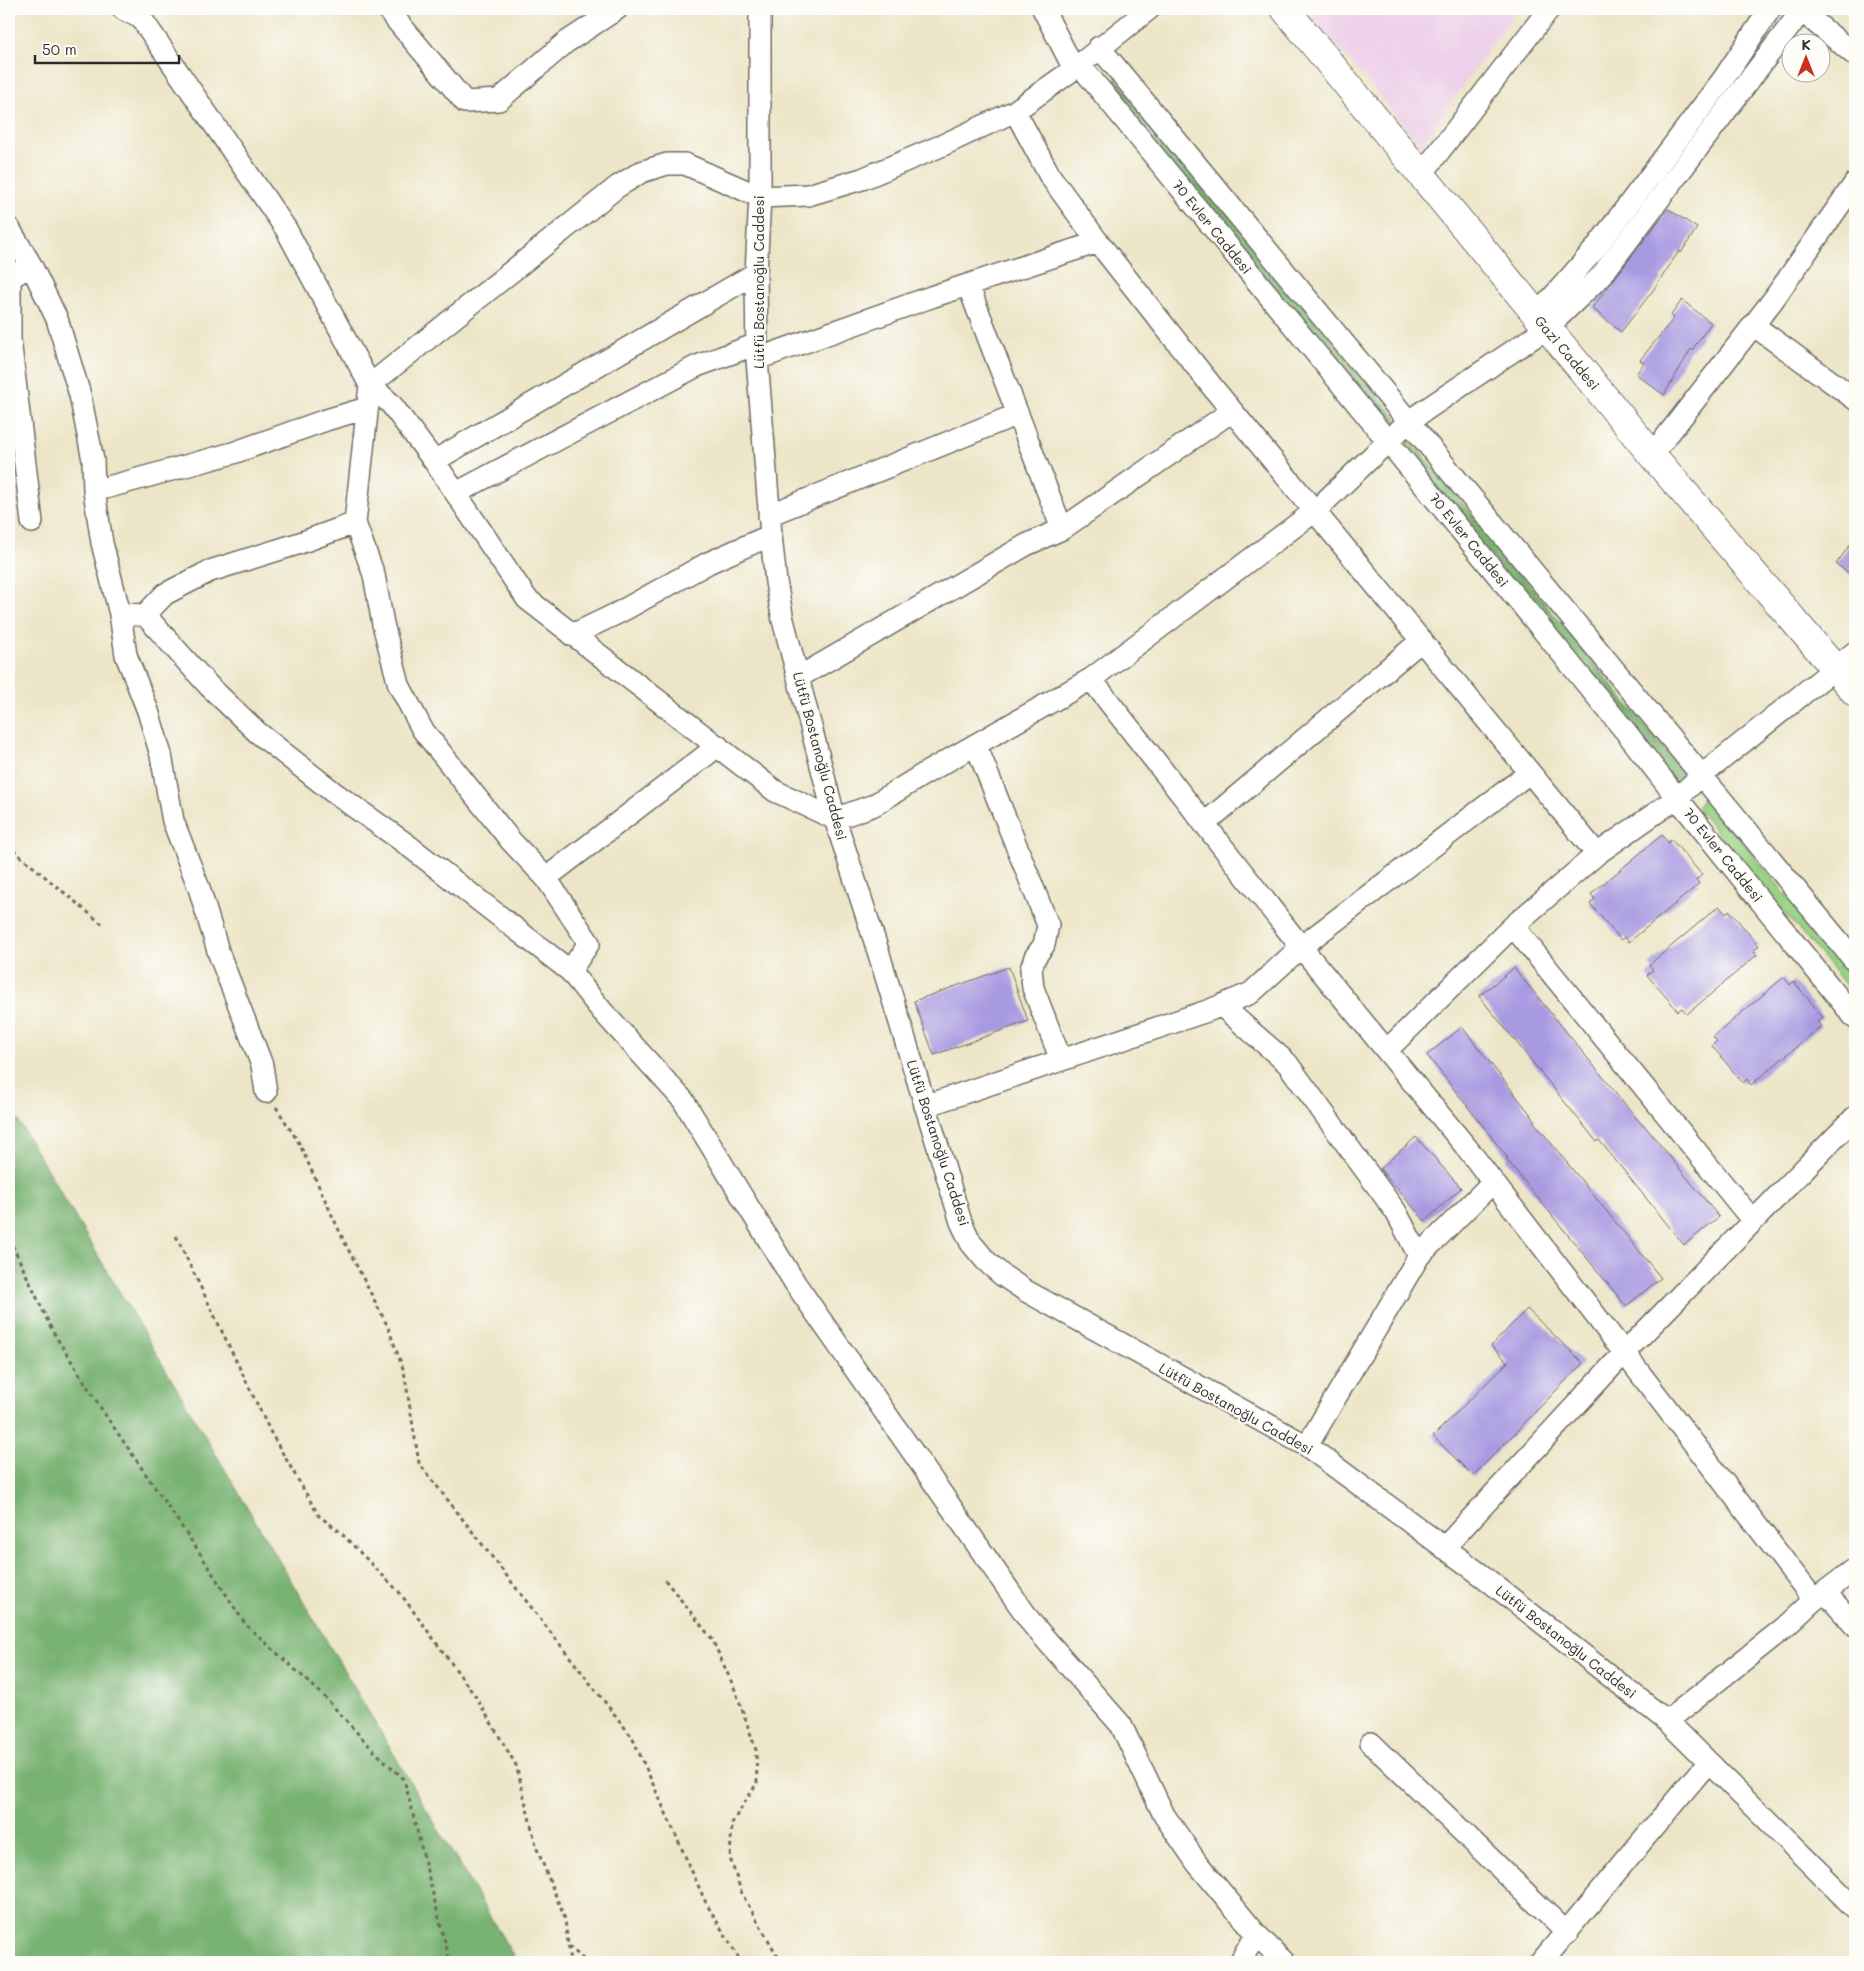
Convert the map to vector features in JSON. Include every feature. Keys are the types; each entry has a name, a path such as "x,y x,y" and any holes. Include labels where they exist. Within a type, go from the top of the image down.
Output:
{"main road":[{"name":"Gazi Caddesi","path":"1285,9 1652,456 1845,660 1855,692"}],"street":[{"path":"387,9 465,102 499,100 565,43 617,9"},
{"name":"Lütfü Bostanoğlu Caddesi","path":"760,9 760,197 756,273 757,351 776,582 783,620 835,819 878,951 961,1222 971,1243 986,1261 1002,1275 1045,1303 1307,1446 1444,1548 1667,1721 1855,1908"},
{"name":"70 Evler Caddesi","path":"1043,9 1077,66 1389,442 1626,732 1855,1018"},
{"path":"570,971 588,943 546,878 511,841 422,729 399,685 383,624 374,575 356,523 370,385 617,187 641,172 667,164 685,164 760,197 808,195 862,179 943,145 1015,111 1150,9"},
{"path":"1421,175 1548,9"},
{"path":"1541,322 1724,78 1770,9"},
{"path":"138,12 286,229 370,385 391,404 434,461 527,600 775,791 835,819 874,805 924,774 1091,679 1316,511 1409,421 1601,276 1801,9 1855,55"},
{"name":"70 Evler Caddesi","path":"1099,47 1855,961"},
{"path":"1015,111 1050,176 1098,242 1232,411 1597,854"},
{"path":"1652,456 1753,326 1855,183"},
{"path":"9,228 57,319 80,395 93,460 94,491 102,543 120,614 126,655 148,711 161,755 173,821 199,888 219,954 262,1065 266,1092"},
{"path":"456,493 697,366 757,351 1098,242"},
{"path":"30,265 10,278 10,340 32,522"},
{"path":"434,461 756,273"},
{"path":"968,285 1062,529"},
{"path":"1753,326 1855,399"},
{"path":"94,491 233,453 326,420 367,408"},
{"path":"799,677 1026,545 1062,529 1232,411"},
{"path":"572,635 620,612 708,563 770,525 1018,414"},
{"path":"145,615 165,594 210,571 297,544 356,523"},
{"path":"120,614 145,615 209,686 257,732 333,792 405,843 570,971 602,1011 683,1100 795,1283 862,1381 1033,1625 1121,1725 1164,1815 1197,1863 1256,1934 1284,1962"},
{"path":"1204,824 1422,640"},
{"path":"1387,1050 1513,926 1597,854 1677,798 1701,776 1845,660"},
{"path":"1091,679 1301,947 1467,1148 1624,1353 1819,1596 1855,1626"},
{"path":"976,745 1048,925 1044,945 1035,957 1031,970 1033,988 1061,1060"},
{"path":"546,878 718,746"},
{"path":"925,1106 1222,1006 1251,993 1301,947 1529,773"},
{"path":"1513,926 1753,1221"},
{"path":"1222,1006 1287,1063 1396,1212 1419,1256"},
{"path":"1444,1548 1624,1353 1855,1117"},
{"path":"1307,1446 1419,1256 1492,1183"},
{"path":"1667,1721 1784,1628 1819,1596 1855,1569"},
{"path":"1370,1743 1567,1933"},
{"path":"1541,1962 1708,1762"},
{"path":"1240,1962 1256,1934"}],"path":[{"path":"9,843 14,851 102,924"},
{"path":"266,1092 299,1143 343,1239 387,1325 404,1371 419,1463 632,1737 706,1903 741,1962"},
{"path":"176,1236 271,1433 319,1516 339,1531 400,1594 476,1697 516,1765 537,1849 566,1919 570,1962"},
{"path":"9,1238 53,1332 104,1413 199,1552 244,1624 322,1694 372,1749 404,1779 450,1962"},
{"path":"665,1580 712,1639 736,1692 756,1750 757,1783 732,1823 730,1858 742,1894 781,1962"},
{"path":"568,1945 586,1962"}],"shaded area":[{"path":"1305,9 1517,9 1421,145"}],"green space":[{"path":"1116,78 1398,420 1388,430 1106,87"},
{"path":"1411,440 1684,773 1675,782 1403,449"},
{"path":"1703,799 1707,799 1855,978 1855,996 1697,808"},
{"path":"9,1105 10,1107 517,1962 9,1962"}],"building":[{"path":"1668,209 1697,228 1681,253 1679,251 1654,289 1621,332 1592,308"},
{"path":"1682,300 1711,323 1691,349 1664,395 1636,374 1644,363 1640,360 1674,318 1671,315"},
{"path":"1855,538 1855,578 1836,564"},
{"path":"1662,835 1668,843 1671,839 1702,875 1696,880 1699,884 1629,942 1625,937 1621,940 1590,904 1595,899 1591,894"},
{"path":"1719,906 1726,914 1729,910 1759,946 1753,951 1757,955 1687,1014 1682,1008 1678,1011 1647,975 1653,970 1649,965"},
{"path":"1009,967 1028,1021 934,1055 914,1001"},
{"path":"1514,968 1719,1217 1684,1245 1599,1140 1597,1142 1479,996"},
{"path":"1784,977 1790,985 1793,981 1823,1017 1817,1022 1821,1026 1751,1085 1747,1079 1743,1083 1712,1046 1717,1041 1713,1037"},
{"path":"1462,1027 1535,1120 1533,1121 1661,1278 1626,1306 1506,1159 1508,1158 1427,1055"},
{"path":"1416,1137 1461,1188 1425,1221 1380,1169"},
{"path":"1527,1309 1583,1363 1473,1476 1433,1436 1508,1362 1491,1346"}]}
